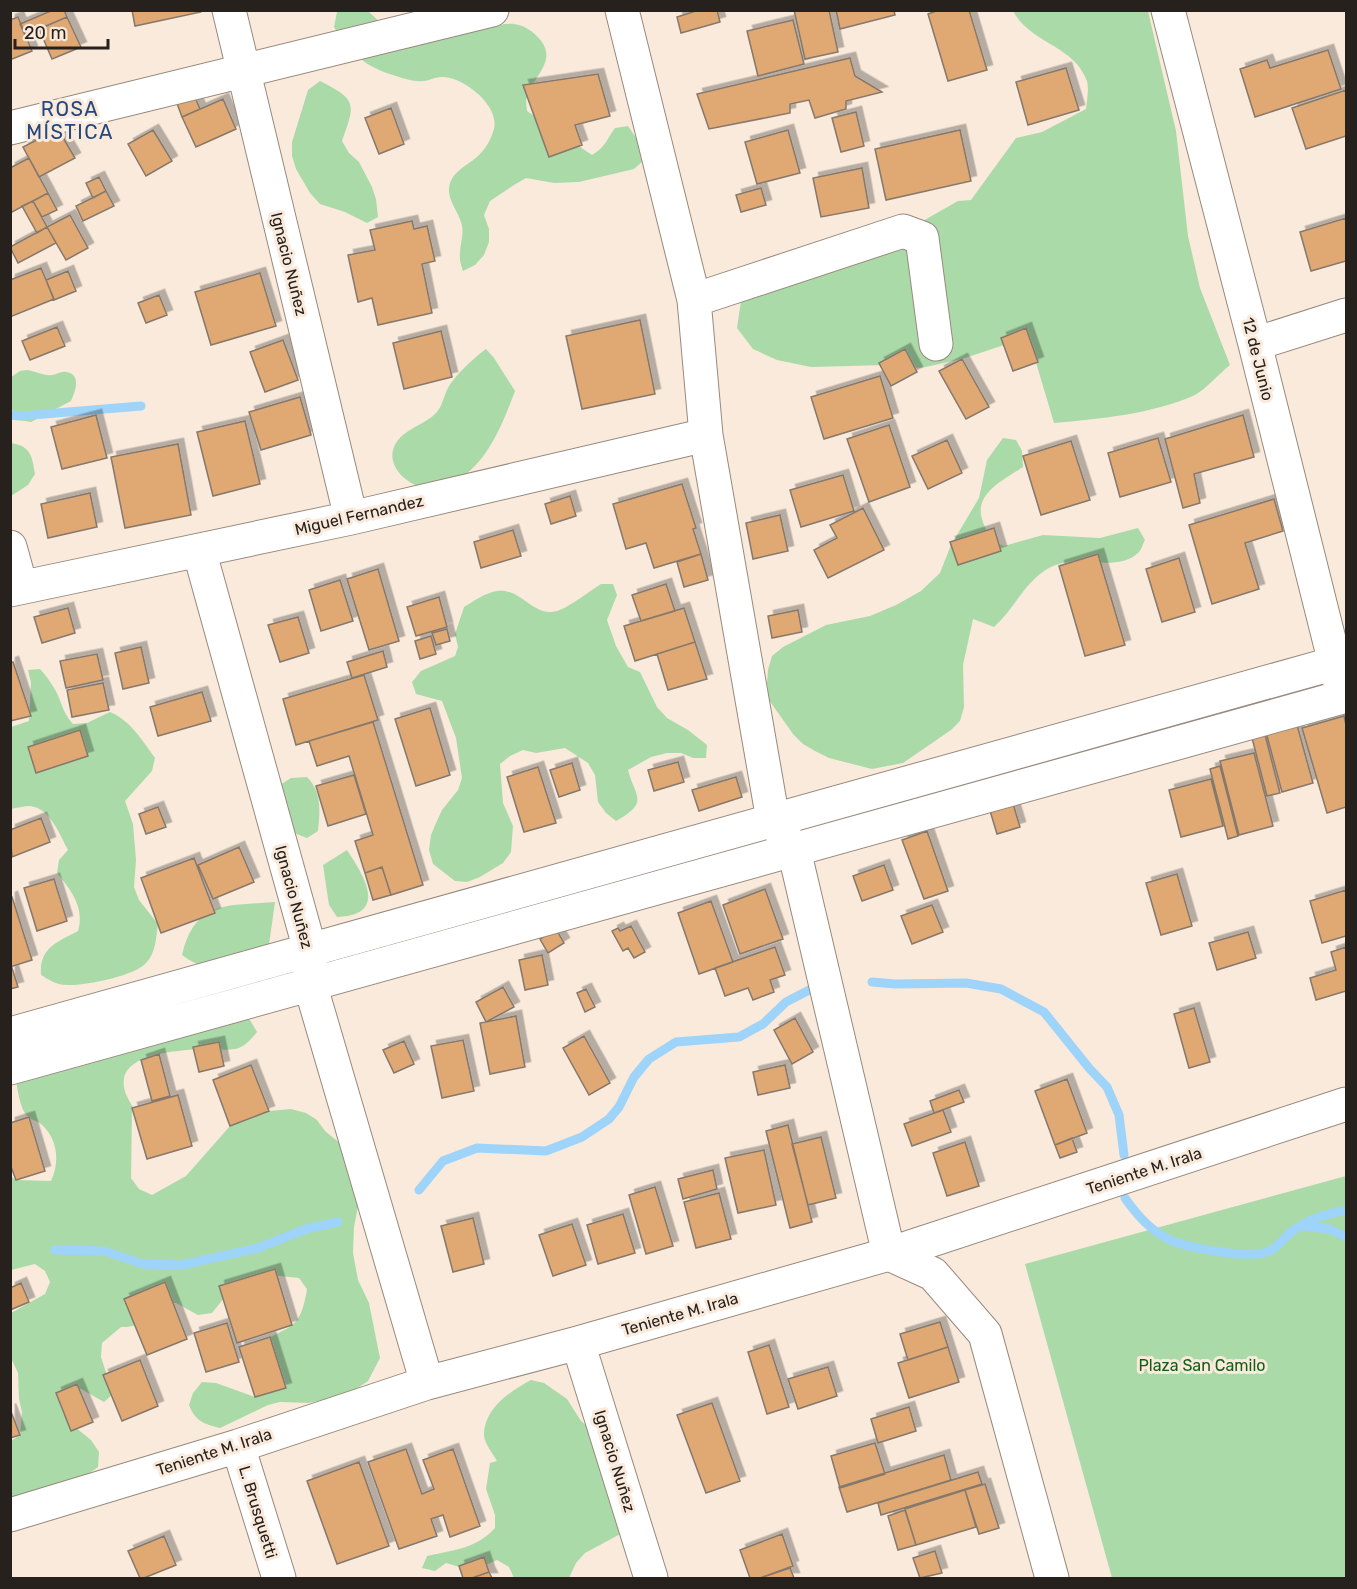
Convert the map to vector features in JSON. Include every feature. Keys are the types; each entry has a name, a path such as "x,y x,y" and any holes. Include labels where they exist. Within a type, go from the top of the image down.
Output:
{"street":[{"name":"Ignacio Nuñez","path":"229,10 351,518"},
{"path":"10,128 492,10"},
{"path":"622,10 694,300 706,435 772,820 794,850 889,1254 933,1274 985,1334 1053,1578"},
{"name":"12 de Junio","path":"1168,10 1340,661 1346,700"},
{"path":"694,300 903,231 922,238 936,344"},
{"path":"1255,344 1347,315"},
{"name":"Miguel Fernandez","path":"16,589 351,518 706,435"},
{"path":"10,547 16,589"},
{"name":"Ignacio Nuñez","path":"199,550 310,950 310,984 426,1383"},
{"path":"10,1034 1340,661"},
{"path":"10,1068 794,850 1346,700"},
{"name":"Teniente M. Irala","path":"10,1515 238,1446 426,1383 578,1343 889,1254 1347,1104"},
{"name":"Ignacio Nuñez","path":"578,1343 651,1578"},
{"name":"L. Brusquetti","path":"238,1446 279,1578"}],"green space":[{"path":"340,10 368,11 382,24 491,27 511,24 526,28 541,40 546,57 526,99 527,111 592,155 603,146 615,128 628,126 643,148 644,160 634,169 579,182 554,183 526,178 514,185 490,201 484,215 489,229 489,242 484,255 475,265 463,271 460,258 463,232 450,196 450,185 455,174 479,155 487,144 495,122 492,113 487,103 470,87 450,78 410,80 367,64 346,45 334,27 337,12"},
{"path":"1013,11 1148,11 1176,131 1188,236 1200,288 1230,365 1195,395 1162,407 1126,415 1054,423 1026,329 1004,345 962,359 921,368 886,365 811,367 777,360 753,349 737,328 741,301 914,226 958,201 971,200 1016,138 1042,132 1086,109 1088,84 1081,69 1063,52 1030,31"},
{"path":"320,81 341,93 350,104 351,111 342,141 349,153 359,162 376,199 378,217 367,223 345,212 320,204 310,193 296,169 292,156 292,142 308,90"},
{"path":"486,349 515,391 490,447 470,470 458,480 444,487 424,488 405,479 393,462 392,453 396,443 406,433 435,414 455,378"},
{"path":"27,370 49,375 71,373 76,384 71,401 31,422 19,420 11,408 11,377 20,371"},
{"path":"1003,438 1016,440 1022,451 1023,467 1000,482 982,502 982,519 992,541 1004,546 1043,535 1100,538 1138,528 1145,540 1140,551 1132,558 1113,563 1072,562 1051,567 1033,581 994,627 973,619 963,665 964,707 960,721 951,730 903,763 872,769 829,758 803,744 769,700 767,683 772,656 783,647 826,625 870,616 921,591 940,573 951,545 979,498 987,460"},
{"path":"11,443 27,449 35,474 28,485 11,496"},
{"path":"601,584 613,584 617,595 607,620 616,646 628,667 640,672 657,707 667,718 688,730 707,745 706,758 667,753 651,757 628,770 636,793 637,804 616,821 598,802 595,775 588,763 565,748 536,753 523,750 510,756 500,764 503,803 513,826 511,852 503,863 480,877 467,882 455,881 433,864 429,850 431,835 436,823 442,810 458,790 462,778 456,738 442,701 416,694 412,682 421,671 455,656 458,647 455,634 464,607 480,598 493,592 505,591 513,593 534,607 549,612 567,606"},
{"path":"40,669 52,685 73,724 87,723 110,712 130,726 155,758 152,771 125,801 133,824 136,860 134,887 139,900 158,924 154,950 140,968 109,979 85,984 60,984 41,975 41,966 46,952 78,931 80,915 72,893 57,873 59,860 68,850 54,823 37,808 30,806 11,809 11,727 29,721 31,683 28,670"},
{"path":"1300,686 1302,692 811,830 808,826"},
{"path":"307,777 318,795 319,809 318,831 307,838 294,833 280,785 291,778"},
{"path":"347,850 365,882 368,892 367,902 363,909 353,915 337,917 329,905 323,865"},
{"path":"275,902 268,952 225,968 205,967 182,955 195,924 204,915 228,906"},
{"path":"228,1007 250,1020 257,1032 242,1046 230,1050 198,1049 155,1055 134,1064 128,1070 124,1079 125,1091 146,1124 132,1110 131,1178 139,1189 152,1195 186,1176 230,1126 269,1111 291,1109 306,1113 317,1120 325,1131 347,1149 362,1185 354,1227 353,1253 358,1280 369,1303 380,1358 368,1381 347,1395 308,1403 280,1402 268,1405 220,1428 205,1423 194,1415 189,1405 193,1393 202,1382 216,1383 255,1397 258,1392 259,1344 297,1320 307,1289 299,1278 260,1274 228,1293 212,1313 198,1315 176,1303 162,1303 144,1321 134,1326 121,1327 102,1343 101,1357 113,1394 104,1402 81,1389 68,1389 60,1400 63,1413 70,1423 91,1440 99,1452 98,1467 68,1484 46,1491 11,1497 11,1441 20,1435 22,1412 18,1373 11,1358 11,1313 45,1294 50,1282 45,1271 35,1264 11,1270 10,1176 16,1180 51,1181 56,1166 56,1151 51,1137 41,1124 25,1113 19,1098 15,1076"},
{"name":"Plaza San Camilo","path":"1346,1176 1346,1578 1112,1578 1025,1264"},
{"path":"531,1380 544,1383 567,1399 581,1421 612,1446 626,1531 585,1553 576,1563 569,1578 514,1578 509,1567 497,1560 473,1571 446,1563 435,1571 422,1568 427,1556 472,1545 495,1528 495,1515 486,1489 490,1463 497,1461 487,1446 484,1436 485,1426 488,1417 499,1402"}],"building":[{"path":"53,10 64,10 67,17 25,35 20,24"},
{"path":"132,10 201,10 201,12 135,26"},
{"path":"699,10 717,10 720,22 681,33 677,17"},
{"path":"794,10 829,10 838,52 805,59"},
{"path":"836,10 894,10 895,15 840,29"},
{"path":"939,10 969,10 987,70 948,81 928,14"},
{"path":"18,17 32,51 10,60 10,20"},
{"path":"67,17 81,47 52,59 39,29"},
{"path":"793,20 804,64 758,76 747,31"},
{"path":"1328,50 1341,89 1255,117 1240,69 1267,60 1270,68"},
{"path":"850,58 855,76 882,92 846,101 846,109 815,118 809,100 790,104 790,113 709,129 697,94"},
{"path":"1066,68 1079,110 1028,125 1016,82"},
{"path":"598,74 610,116 575,125 582,145 549,157 523,85"},
{"path":"192,90 200,109 182,117 175,98"},
{"path":"1346,90 1346,136 1306,149 1292,108"},
{"path":"223,99 236,129 196,147 182,117"},
{"path":"391,108 404,144 379,154 365,118"},
{"path":"856,112 864,146 841,152 832,118"},
{"path":"58,129 75,158 39,177 23,147"},
{"path":"153,130 172,161 146,176 128,144"},
{"path":"788,130 800,173 757,184 745,142"},
{"path":"960,130 971,181 886,200 875,149"},
{"path":"29,158 48,193 12,212 10,208 10,168"},
{"path":"862,168 869,208 821,217 813,178"},
{"path":"99,177 106,191 93,198 86,183"},
{"path":"761,188 766,205 741,212 736,195"},
{"path":"106,191 114,206 83,221 76,206"},
{"path":"48,193 57,210 42,217 33,201"},
{"path":"33,201 47,227 37,233 22,206"},
{"path":"70,215 88,248 66,260 47,227"},
{"path":"1346,218 1346,261 1311,271 1300,232"},
{"path":"412,221 414,229 427,226 435,261 422,264 432,313 378,325 372,298 358,302 348,255 375,250 370,230"},
{"path":"47,227 56,243 18,263 10,247"},
{"path":"41,268 54,299 10,317 10,280"},
{"path":"68,271 76,291 54,300 46,280"},
{"path":"260,273 276,326 211,345 195,292"},
{"path":"159,295 167,315 146,323 138,303"},
{"path":"640,320 655,394 582,409 566,336"},
{"path":"57,327 65,346 30,360 22,341"},
{"path":"1026,328 1038,362 1013,371 1001,338"},
{"path":"441,331 452,377 404,389 393,343"},
{"path":"283,340 298,380 265,392 250,352"},
{"path":"905,349 917,372 891,386 879,363"},
{"path":"962,359 989,407 966,419 939,371"},
{"path":"880,376 893,418 824,439 811,397"},
{"path":"300,397 311,435 261,450 249,412"},
{"path":"96,415 107,458 62,469 51,427"},
{"path":"1243,415 1254,457 1194,474 1200,503 1183,508 1165,439"},
{"path":"245,421 260,484 213,496 197,432"},
{"path":"889,425 910,487 869,502 847,439"},
{"path":"1158,438 1171,482 1120,497 1108,453"},
{"path":"947,440 962,473 928,489 912,456"},
{"path":"1071,441 1090,500 1041,515 1023,456"},
{"path":"178,444 191,515 125,528 111,457"},
{"path":"843,475 854,511 801,527 790,490"},
{"path":"682,484 696,528 693,529 701,554 654,568 646,543 626,549 613,504"},
{"path":"90,493 97,527 48,538 41,504"},
{"path":"570,496 576,516 551,524 545,504"},
{"path":"1274,499 1283,531 1245,543 1259,589 1212,604 1189,525"},
{"path":"863,508 884,550 828,578 814,550 837,538 830,525"},
{"path":"780,515 788,551 753,559 746,523"},
{"path":"994,528 1001,551 958,565 950,542"},
{"path":"513,530 521,556 481,568 474,542"},
{"path":"701,554 708,580 684,587 677,562"},
{"path":"1098,554 1125,645 1085,656 1059,566"},
{"path":"1179,558 1195,612 1162,622 1146,569"},
{"path":"378,569 399,641 369,650 347,579"},
{"path":"340,580 353,621 321,631 309,590"},
{"path":"666,584 675,611 641,621 632,595"},
{"path":"439,597 447,627 416,636 407,607"},
{"path":"68,608 75,633 42,643 34,617"},
{"path":"684,608 695,642 635,661 624,626"},
{"path":"798,610 802,632 772,638 768,616"},
{"path":"298,617 309,653 280,662 268,625"},
{"path":"447,629 450,641 436,645 432,633"},
{"path":"431,636 436,654 420,659 415,641"},
{"path":"695,642 707,679 668,690 657,654"},
{"path":"141,647 149,683 123,689 115,653"},
{"path":"383,651 387,667 352,678 347,662"},
{"path":"97,654 103,680 66,688 60,661"},
{"path":"13,662 31,716 10,721 10,663"},
{"path":"364,675 378,720 296,745 283,699"},
{"path":"103,683 109,710 72,717 67,690"},
{"path":"202,692 211,721 158,736 150,707"},
{"path":"430,708 450,775 416,786 395,719"},
{"path":"1294,714 1313,783 1282,792 1263,721"},
{"path":"1344,716 1346,725 1346,807 1327,813 1302,728"},
{"path":"373,722 423,885 391,895 382,867 365,873 355,841 373,835 349,756 317,766 309,741"},
{"path":"80,730 88,756 36,773 28,747"},
{"path":"1264,731 1280,793 1267,796 1251,734"},
{"path":"1254,753 1273,826 1239,835 1220,761"},
{"path":"678,762 684,782 654,791 648,770"},
{"path":"572,763 580,790 559,797 550,770"},
{"path":"1220,766 1238,836 1228,839 1210,769"},
{"path":"538,767 556,823 524,832 507,777"},
{"path":"354,775 366,814 328,826 316,786"},
{"path":"736,777 742,797 699,811 692,790"},
{"path":"1211,779 1223,826 1181,837 1169,790"},
{"path":"1011,797 1020,827 997,834 988,804"},
{"path":"158,807 166,827 146,834 139,814"},
{"path":"41,818 50,842 12,857 10,830"},
{"path":"927,831 948,891 924,899 902,840"},
{"path":"239,847 254,882 213,899 198,865"},
{"path":"194,858 215,913 161,933 141,878"},
{"path":"884,865 893,890 862,901 853,876"},
{"path":"382,867 391,895 373,900 365,873"},
{"path":"1177,874 1192,926 1161,935 1146,883"},
{"path":"54,879 67,921 37,931 24,888"},
{"path":"765,889 783,939 740,954 723,905"},
{"path":"1346,890 1346,936 1322,943 1310,901"},
{"path":"12,897 32,960 10,967 10,898"},
{"path":"711,901 733,962 699,974 678,913"},
{"path":"932,905 943,932 912,944 901,916"},
{"path":"631,926 645,952 634,958 628,948 623,951 612,931 618,928 620,931"},
{"path":"556,929 564,943 548,953 540,939"},
{"path":"1248,932 1256,958 1217,970 1209,943"},
{"path":"775,947 785,975 770,980 774,992 753,1000 748,988 725,996 715,968"},
{"path":"1346,947 1346,991 1316,1000 1310,978 1336,970 1331,952"},
{"path":"542,955 548,985 525,990 519,960"},
{"path":"12,968 18,987 10,989 10,969"},
{"path":"503,987 514,1007 486,1022 476,1002"},
{"path":"586,989 595,1007 585,1012 577,993"},
{"path":"1194,1008 1210,1062 1189,1068 1174,1014"},
{"path":"516,1016 525,1067 490,1074 480,1023"},
{"path":"795,1018 813,1052 792,1064 774,1030"},
{"path":"584,1036 610,1083 589,1095 563,1048"},
{"path":"463,1040 474,1091 442,1098 431,1046"},
{"path":"404,1041 414,1064 394,1073 383,1050"},
{"path":"219,1042 224,1066 199,1072 193,1047"},
{"path":"159,1054 170,1096 152,1101 141,1060"},
{"path":"251,1065 269,1111 230,1126 213,1080"},
{"path":"785,1065 790,1088 758,1095 753,1072"},
{"path":"1067,1079 1087,1133 1055,1145 1035,1091"},
{"path":"959,1090 964,1102 934,1113 930,1101"},
{"path":"178,1095 192,1146 147,1159 132,1108"},
{"path":"943,1110 951,1132 912,1146 904,1124"},
{"path":"29,1117 45,1171 16,1180 10,1164 10,1123"},
{"path":"788,1125 812,1222 790,1228 766,1131"},
{"path":"821,1137 836,1198 808,1205 792,1144"},
{"path":"1072,1138 1077,1152 1060,1158 1055,1145"},
{"path":"965,1142 979,1186 947,1196 933,1153"},
{"path":"764,1150 776,1205 738,1213 725,1158"},
{"path":"713,1170 717,1189 683,1199 678,1179"},
{"path":"655,1187 673,1246 646,1254 629,1195"},
{"path":"719,1193 731,1239 696,1248 684,1202"},
{"path":"623,1214 635,1253 598,1264 587,1225"},
{"path":"473,1218 484,1264 453,1272 441,1226"},
{"path":"572,1224 586,1265 553,1276 539,1235"},
{"path":"275,1269 292,1325 237,1343 219,1286"},
{"path":"165,1282 187,1339 147,1355 124,1299"},
{"path":"21,1283 29,1302 10,1310 10,1288"},
{"path":"940,1322 948,1347 908,1360 900,1334"},
{"path":"227,1323 239,1362 206,1372 194,1333"},
{"path":"270,1337 286,1388 255,1397 239,1347"},
{"path":"769,1345 789,1407 767,1414 748,1352"},
{"path":"948,1347 959,1382 909,1398 898,1363"},
{"path":"140,1360 158,1406 122,1421 103,1375"},
{"path":"828,1367 837,1396 798,1409 788,1379"},
{"path":"77,1384 93,1422 71,1431 56,1393"},
{"path":"712,1403 740,1481 706,1493 677,1415"},
{"path":"909,1407 916,1431 878,1443 871,1419"},
{"path":"10,1409 20,1435 10,1438"},
{"path":"875,1443 885,1474 840,1488 831,1456"},
{"path":"406,1449 422,1494 434,1489 423,1460 453,1449 480,1526 450,1537 443,1515 431,1519 437,1536 399,1549 368,1462"},
{"path":"944,1455 951,1480 847,1512 839,1487"},
{"path":"359,1462 389,1546 337,1564 307,1481"},
{"path":"978,1472 982,1484 881,1515 878,1503"},
{"path":"985,1484 999,1528 979,1534 965,1490"},
{"path":"965,1490 976,1527 916,1545 905,1509"},
{"path":"905,1510 916,1545 898,1550 888,1516"},
{"path":"782,1534 793,1566 760,1578 750,1578 740,1550"},
{"path":"164,1536 176,1565 140,1578 128,1551"},
{"path":"935,1551 942,1573 920,1578 913,1558"},
{"path":"484,1557 489,1572 472,1578 463,1578 459,1566"},
{"path":"790,1568 794,1578 760,1578"},
{"path":"489,1572 492,1578 472,1578"}],"waterway":[{"path":"10,415 141,406"},
{"path":"872,982 966,983 1001,989 1044,1012 1107,1087 1119,1115 1124,1155"},
{"path":"419,1190 443,1161 477,1148 546,1151 582,1137 609,1119 619,1107 634,1077 649,1059 676,1042 739,1037 763,1024 786,1002 819,985"},
{"path":"1125,1198 1144,1221 1168,1239 1202,1249 1245,1254 1270,1251 1303,1224 1325,1215 1346,1211"},
{"path":"55,1250 104,1251 143,1264 182,1265 258,1248 306,1229 338,1222"},
{"path":"1303,1226 1329,1229 1346,1237"}],"district":[{"name":"ROSA MÍSTICA","path":"70,120"}]}
